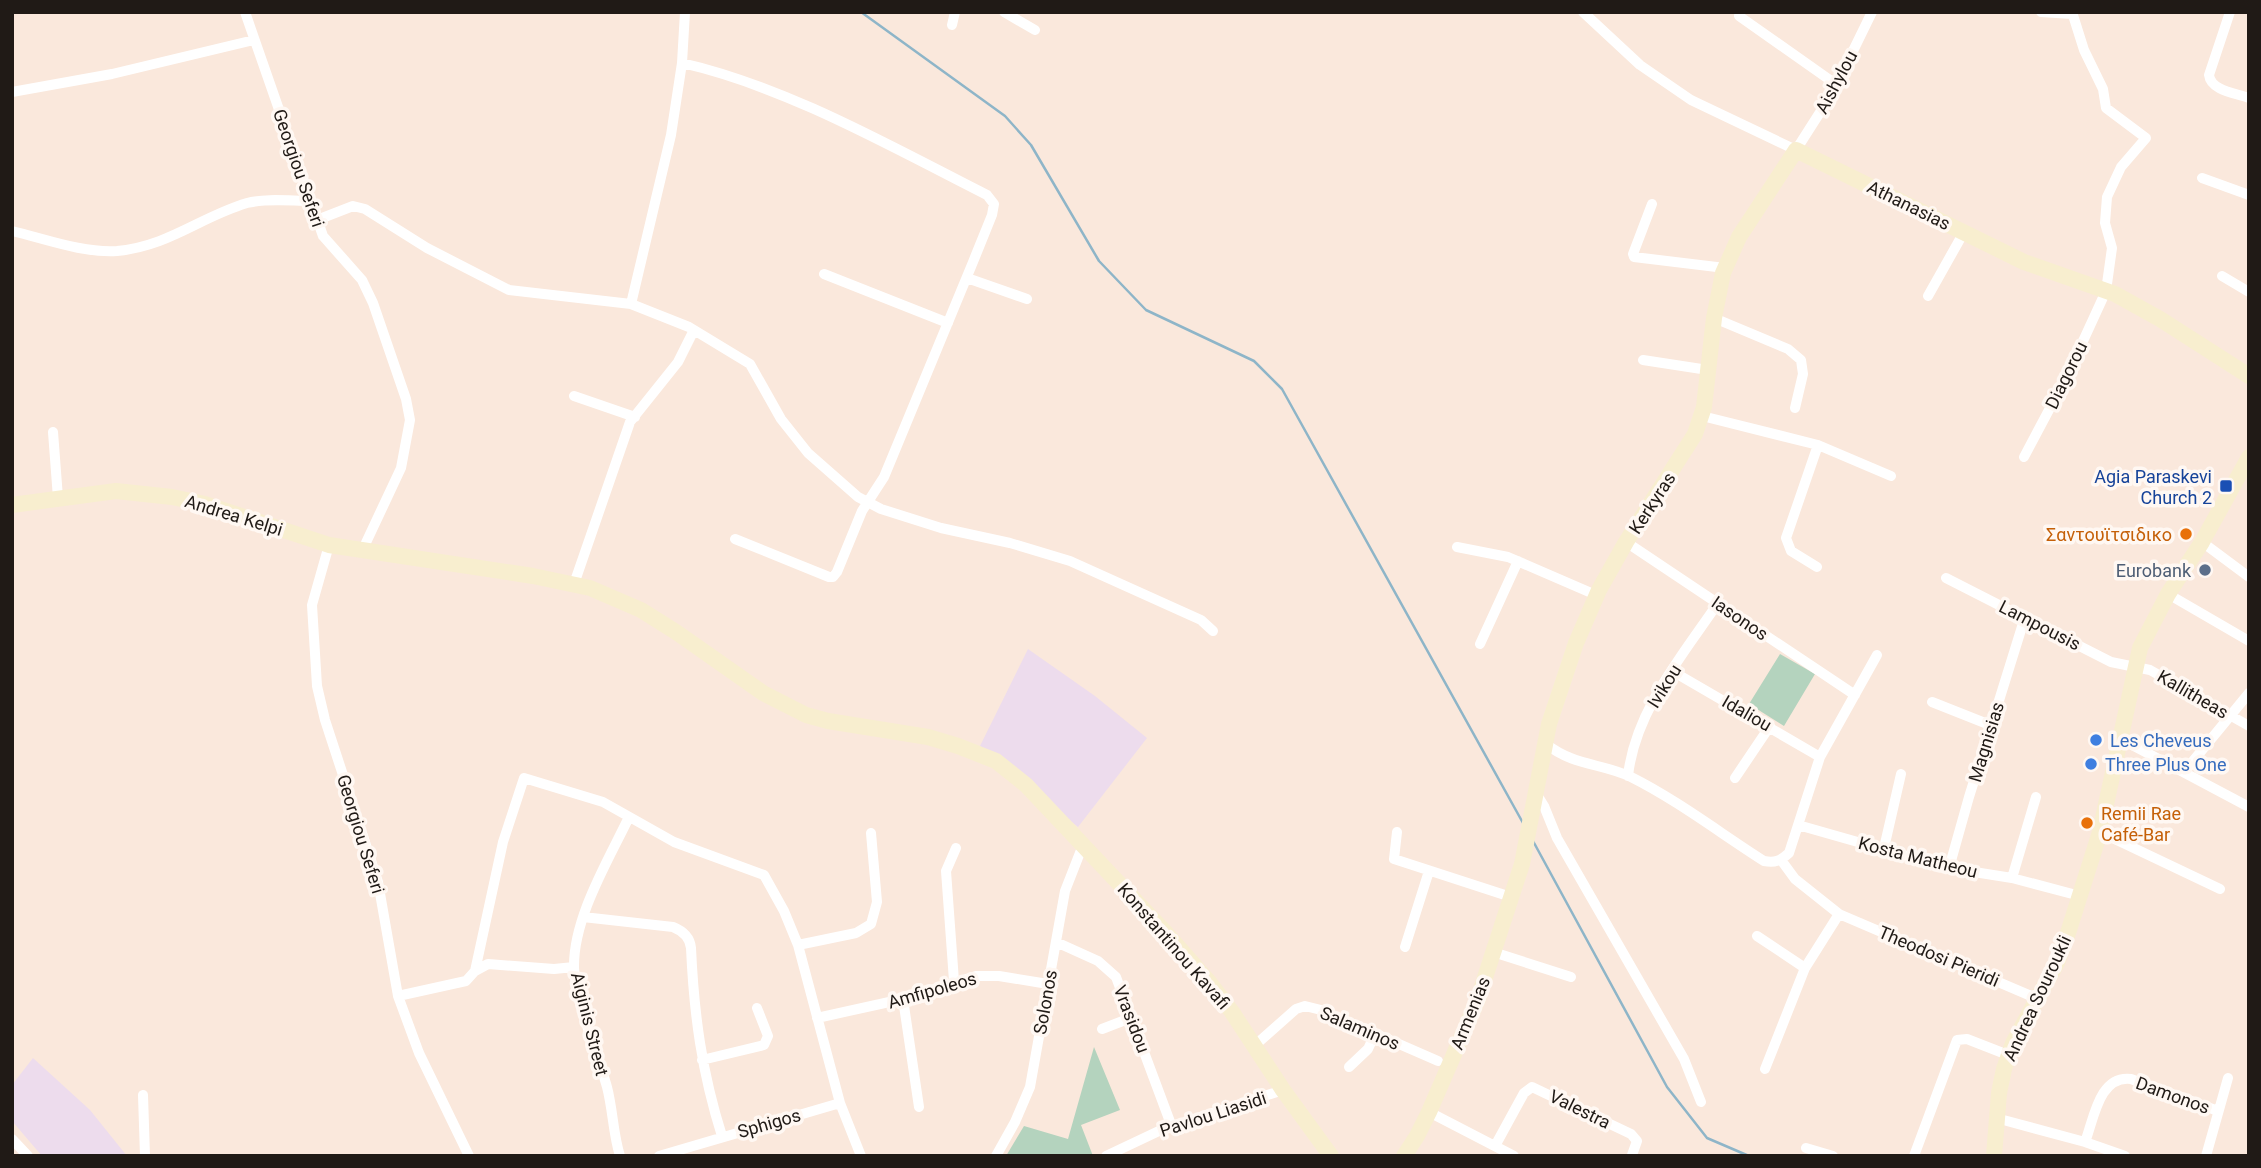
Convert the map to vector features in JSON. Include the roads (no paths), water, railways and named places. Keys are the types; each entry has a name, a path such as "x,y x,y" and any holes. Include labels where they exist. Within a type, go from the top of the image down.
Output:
{"street":[{"name":"Georgiou Seferi","path":"245,12 323,236 362,280 373,303 406,399 410,420 401,468 363,549"},
{"path":"631,304 671,135 682,63 685,12"},
{"path":"952,25 956,12"},
{"path":"1004,12 1035,30"},
{"name":"Athanasias","path":"1583,12 1640,65 1690,100 2024,262 2106,291 2160,319 2249,376"},
{"name":"Aishylou","path":"1796,150 1837,85 1872,12"},
{"path":"2041,12 2072,13"},
{"path":"2230,12 2209,75 2210,82 2216,87 2249,98"},
{"name":"Diagorou","path":"2024,457 2067,376 2106,291 2112,248 2105,223 2107,197 2121,167 2146,138 2106,108 2103,89 2088,60 2072,13"},
{"path":"1739,16 1837,85"},
{"path":"12,92 112,74 254,40"},
{"path":"682,63 748,81 862,131 987,195 992,199 994,209 884,477 867,502 833,576 824,575 735,540"},
{"name":"Kerkyras","path":"1522,864 1557,695 1596,595 1626,542 1685,452 1702,416 1714,318 1725,268 1739,237 1796,150"},
{"path":"2202,178 2249,195"},
{"path":"12,231 95,251 118,251 172,237 250,202 311,201"},
{"path":"1652,204 1634,257 1725,268"},
{"path":"317,220 353,206 365,209 427,248 509,290 631,304 694,330 750,364 781,419 808,453 858,498 881,509 941,528 1010,543 1070,561 1201,620 1213,631"},
{"path":"1927,296 1964,232"},
{"path":"824,274 948,323"},
{"path":"2222,276 2249,292"},
{"path":"967,278 1027,299"},
{"path":"1714,318 1788,349 1801,360 1803,373 1795,408"},
{"path":"574,584 630,422 678,362 694,330"},
{"path":"1643,360 1708,370"},
{"path":"575,396 635,417"},
{"path":"1702,416 1818,445 1891,476"},
{"path":"53,432 58,498"},
{"path":"1817,567 1791,551 1786,538 1818,445"},
{"name":"Andrea Souroukli","path":"1994,1156 2001,1081 2008,1055 2057,963 2080,896 2099,832 2135,668 2146,635 2249,457"},
{"name":"Andrea Kelpi","path":"12,505 116,491 172,497 205,504 329,545 574,584"},
{"name":"Iasonos","path":"1626,542 1855,695"},
{"path":"2202,542 2249,577"},
{"name":"Georgiou Seferi","path":"329,545 312,605 317,685 325,720 378,882 398,996 419,1053 469,1156"},
{"path":"1457,547 1508,557 1596,595"},
{"path":"1480,644 1518,561"},
{"name":"Lampousis","path":"1946,578 2111,662 2135,668"},
{"name":"Konstantinou Kavafi","path":"574,584 617,598 641,610 763,693 806,715 928,737 996,761 1026,785 1210,983 1331,1156"},
{"path":"2168,594 2249,640"},
{"name":"Ivikou","path":"1628,776 1639,730 1652,703 1718,603"},
{"name":"Magnisias","path":"1949,868 1990,725 2025,617"},
{"path":"1546,744 1561,756 1628,776 1659,793 1763,861 1773,863 1789,853 1820,757 1877,655"},
{"name":"Kallitheas","path":"2135,668 2150,670 2249,726"},
{"name":"Idaliou","path":"1672,671 1820,757"},
{"path":"2184,772 2249,693"},
{"path":"1932,702 1990,725"},
{"path":"1735,778 1770,726"},
{"path":"2119,738 2249,807"},
{"path":"1884,848 1901,774"},
{"path":"475,971 503,842 524,778 603,802 674,842 764,876 784,911 798,945 840,1103 861,1156"},
{"path":"1535,797 1544,806 1557,838 1684,1059 1701,1102"},
{"path":"2012,878 2036,797"},
{"name":"Aiginis Street","path":"620,1156 607,1089 579,994 574,967 583,917 629,817"},
{"name":"Kosta Matheou","path":"1798,825 1949,868 2012,878 2080,896"},
{"path":"1398,831 1394,859 1511,897"},
{"path":"2099,832 2220,889"},
{"path":"798,945 856,933 871,924 877,902 871,834"},
{"name":"Solonos","path":"996,1156 1030,1087 1065,891 1083,845"},
{"path":"954,981 946,871 956,848"},
{"name":"Theodosi Pieridi","path":"1781,860 1795,879 1839,914 2038,999"},
{"name":"Armenias","path":"1404,1156 1429,1112 1476,1002 1522,864"},
{"path":"1405,947 1429,871"},
{"path":"1765,1069 1805,968 1839,914"},
{"path":"583,917 673,927 686,935 691,948 694,1011 702,1060 722,1136"},
{"path":"1757,936 1805,968"},
{"name":"Vrasidou","path":"1056,942 1098,961 1111,970 1121,985 1172,1127"},
{"path":"1493,952 1571,976"},
{"path":"398,996 466,981 475,971 488,964 574,967"},
{"name":"Amfipoleos","path":"817,1017 903,999 954,981 987,975 1048,984"},
{"path":"903,999 919,1107"},
{"name":"Salaminos","path":"1253,1047 1293,1011 1305,1006 1321,1010 1438,1061"},
{"path":"702,1060 764,1045 768,1036 757,1008"},
{"path":"1102,1029 1133,1017"},
{"path":"1349,1067 1368,1049 1375,1034"},
{"path":"1914,1156 1957,1040 1967,1039 2008,1055"},
{"path":"2206,1156 2228,1078"},
{"name":"Damonos","path":"2085,1142 2104,1091 2110,1083 2119,1079 2131,1079 2218,1111"},
{"name":"Valestra","path":"1495,1146 1524,1093 1532,1087 1631,1134 1637,1141 1632,1155"},
{"name":"Pavlou Liasidi","path":"1106,1156 1172,1127 1283,1090"},
{"path":"143,1095 145,1156"},
{"name":"Sphigos","path":"659,1156 840,1103"},
{"path":"1429,1112 1514,1156"},
{"path":"1996,1118 2085,1142 2124,1156"},
{"path":"12,1139 28,1156"},
{"path":"1806,1148 1833,1156"}],"waterway":[{"path":"861,12 1005,116 1031,145 1099,261 1146,310 1254,361 1282,389 1523,823"},
{"path":"1533,841 1667,1087 1707,1138 1749,1156"}],"place":[{"name":"Agia Paraskevi Church 2","path":"2226,486"},
{"name":"Σαντουϊτσιδικο","path":"2186,534"},
{"name":"Eurobank","path":"2205,570"},
{"name":"Les Cheveus","path":"2096,740"},
{"name":"Three Plus One","path":"2091,764"},
{"name":"Remii Rae Café-Bar","path":"2087,823"}]}
